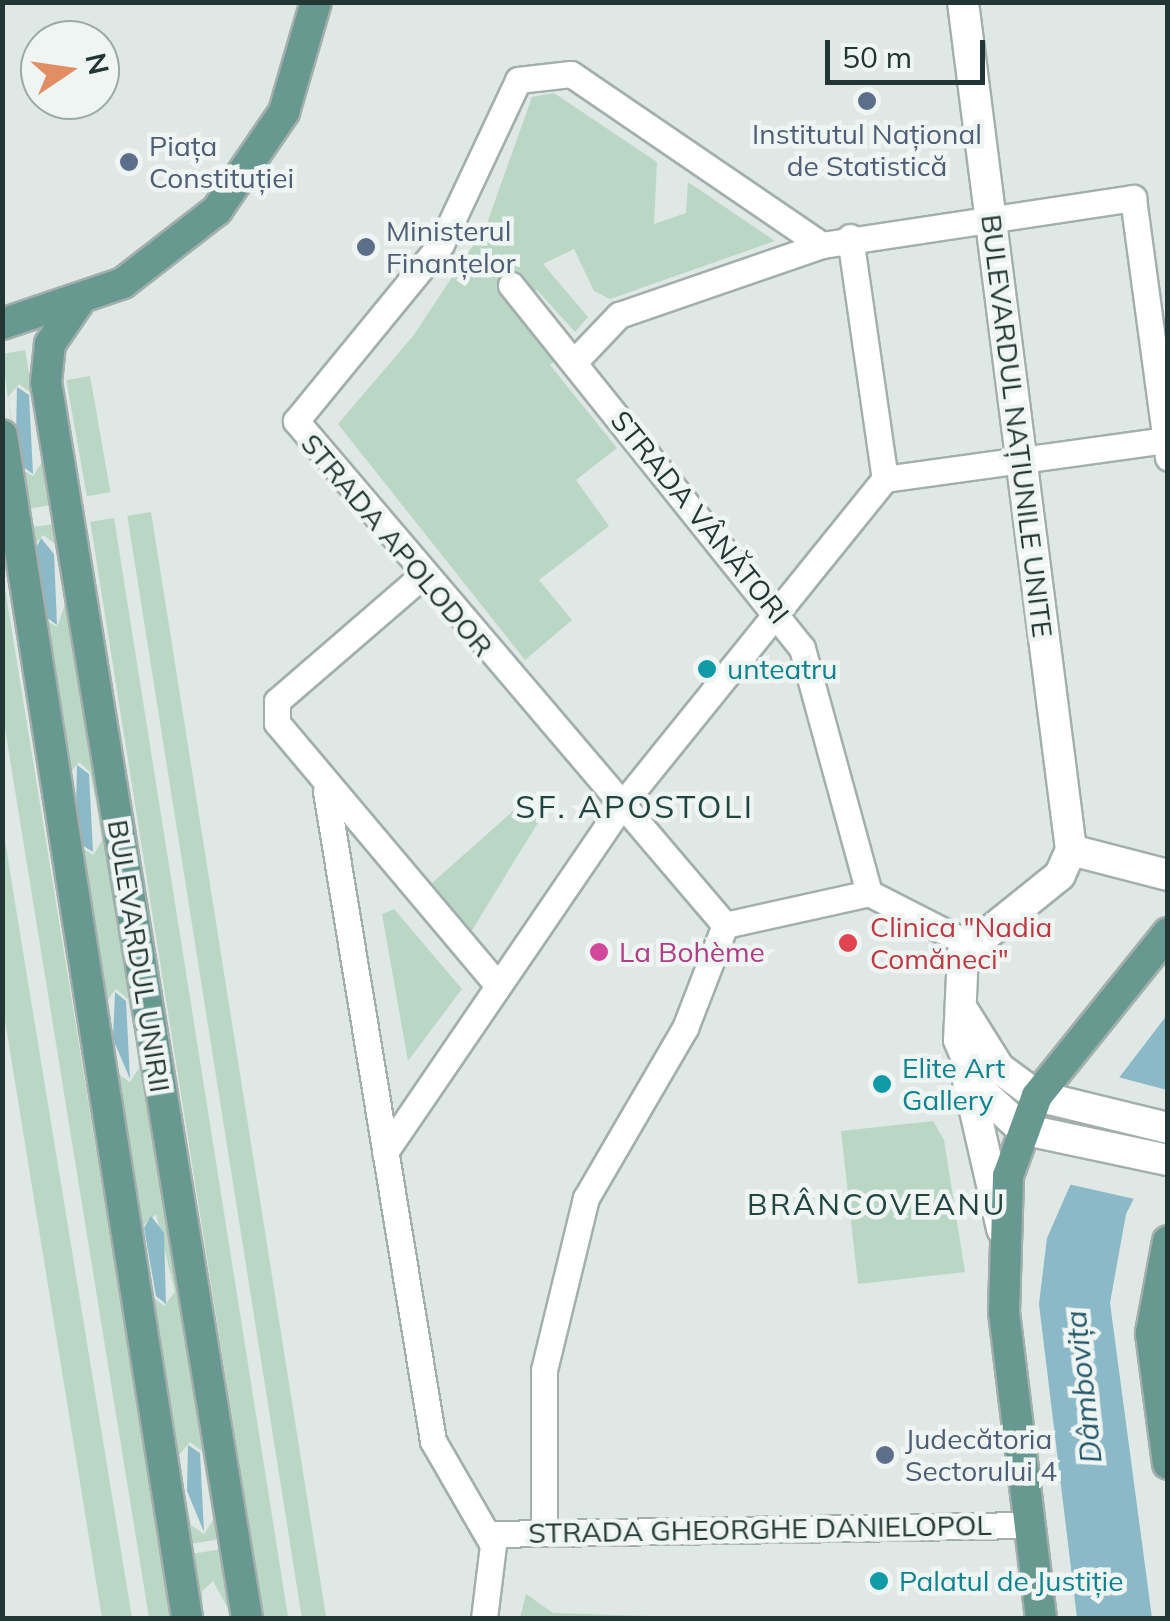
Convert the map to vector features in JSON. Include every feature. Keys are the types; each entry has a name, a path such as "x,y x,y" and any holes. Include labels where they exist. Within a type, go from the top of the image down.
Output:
{"main road":[{"path":"2,324 78,303 164,257 244,177 292,92 316,2"},
{"name":"BULEVARDUL NAȚIUNILE UNITE","path":"963,2 1071,850"},
{"name":"BULEVARDUL UNIRII","path":"78,303 50,344 46,382 247,1618"},
{"name":"BULEVARDUL UNIRII","path":"2,435 187,1618"},
{"path":"1042,1618 1029,1525 1002,1229 964,1062 958,995 969,944 1060,875 1071,850 1168,875"},
{"path":"1002,1229 1022,1129 1037,1096 1168,933"},
{"path":"958,995 987,1053 1037,1096 1168,1128"},
{"path":"964,1062 992,1106 1022,1129 1163,1160"},
{"path":"1168,1241 1151,1332 1168,1464"}],"street":[{"name":"STRADA APOLODOR","path":"724,925 296,421 441,244 512,82 571,74 822,244"},
{"path":"385,1152 620,807 885,479 1021,458 1166,449 1158,306 1134,198 990,216 822,244 620,315 575,361"},
{"path":"850,238 885,479"},
{"name":"STRADA VÂNĂTORI","path":"511,285 777,610 802,648 869,893"},
{"path":"423,575 277,701 284,739 498,985"},
{"path":"326,791 433,1441 490,1534 495,1573 484,1618"},
{"path":"544,1533 544,1370 582,1213 620,1126 685,1028 724,925 869,893 969,944"},
{"name":"STRADA GHEORGHE DANIELOPOL","path":"490,1534 1029,1525"}],"green space":[{"path":"554,93 657,162 654,224 686,213 688,182 775,241 610,299 594,291 574,249 543,264 588,317 575,332 537,290 521,304 561,356 550,365 617,448 576,480 609,526 539,580 572,620 525,660 338,424 413,336 486,226 532,97"},
{"path":"25,350 51,505 23,510 2,354","holes":["19,384 31,393 42,462 33,476 19,468 8,397"]},
{"path":"90,376 110,492 87,496 66,380"},
{"path":"151,512 326,1618 302,1618 127,516"},
{"path":"114,518 288,1618 264,1618 90,522"},
{"path":"54,524 220,1539 190,1544 25,528","holes":["43,535 55,544 65,604 57,627 44,619 32,548","79,762 90,772 102,841 93,855 79,846 68,776","116,989 128,999 139,1068 130,1082 117,1073 105,1003","156,1214 175,1292 164,1306 153,1297 142,1227","190,1442 202,1451 213,1520 204,1534 191,1525 179,1455"]},
{"path":"2,570 172,1618 149,1618 3,716"},
{"path":"522,803 539,821 471,932 432,883"},
{"path":"3,829 132,1618 102,1618 3,1008"},
{"path":"394,909 462,989 408,1061 382,914"},
{"path":"933,1121 944,1140 965,1272 858,1284 841,1131"},
{"path":"222,1549 233,1618 213,1581 202,1591 203,1618 192,1554"},
{"path":"526,1594 553,1613 715,1618 520,1618"}],"water":[{"path":"17,387 29,395 33,474 22,466 16,434"},
{"path":"41,538 54,554 57,625 46,617 35,550"},
{"path":"77,765 89,774 93,852 82,845 76,812"},
{"path":"115,992 126,1001 130,1079 113,1039"},
{"name":"Dâmbovița","path":"1167,1015 1167,1133 1126,1214 1110,1303 1152,1618 1077,1618 1039,1304 1047,1238 1115,1083"},
{"path":"151,1216 164,1233 166,1304 156,1296 144,1228"},
{"path":"188,1445 200,1453 204,1532 187,1491"}],"pier":[{"path":"1114,1076 1167,1090 1167,1142 1139,1200 1059,1182"}],"place":[{"name":"Institutul Național de Statistică","path":"867,101"},
{"name":"Piața Constituției","path":"129,162"},
{"name":"Ministerul Finanțelor","path":"366,247"},
{"name":"unteatru","path":"707,669"},
{"name":"Clinica \"Nadia Comăneci\"","path":"848,943"},
{"name":"La Bohème","path":"599,952"},
{"name":"Elite Art Gallery","path":"882,1084"},
{"name":"Judecătoria Sectorului 4","path":"885,1455"},
{"name":"Palatul de Justiție","path":"879,1581"}],"district":[{"name":"SF. APOSTOLI","path":"635,806"},
{"name":"BRÂNCOVEANU","path":"877,1204"}]}
